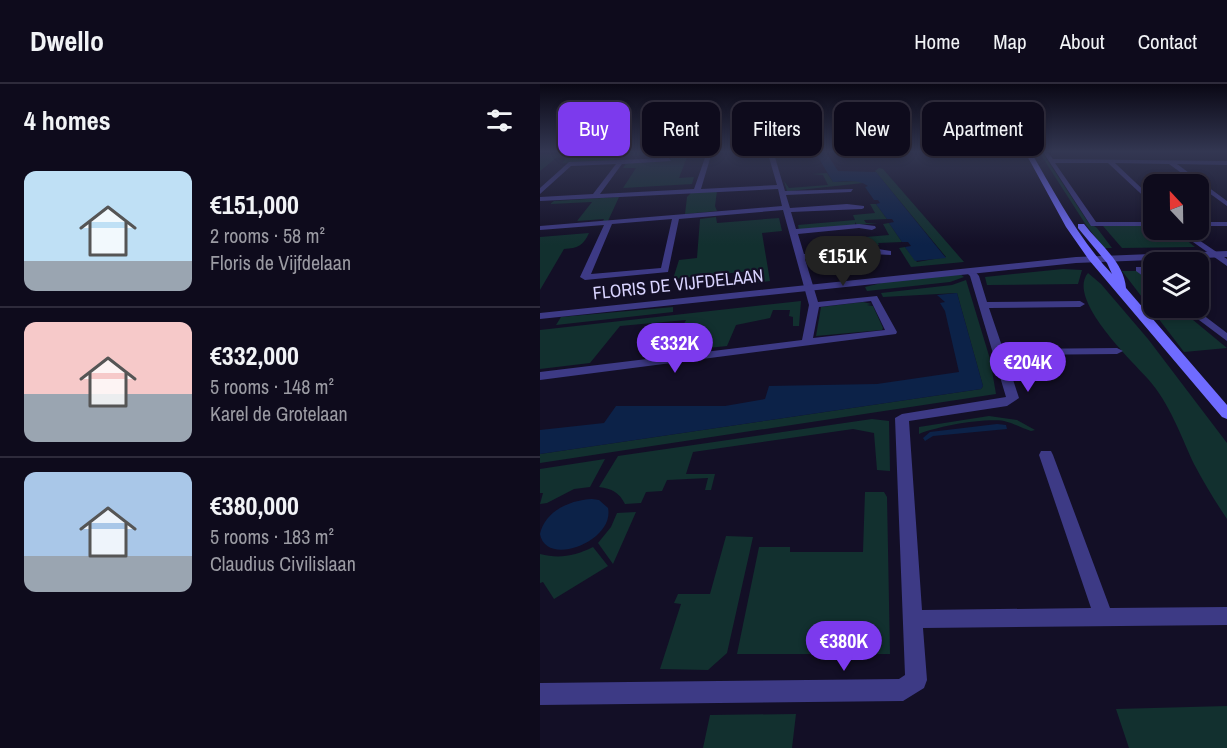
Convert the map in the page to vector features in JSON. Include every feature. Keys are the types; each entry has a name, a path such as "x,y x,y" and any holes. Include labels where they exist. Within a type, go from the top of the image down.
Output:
{"main road":[{"path":"1045,183 1070,227 1092,258 1227,414"},
{"path":"1055,183 1072,212"},
{"path":"1078,221 1120,278 1121,289"}],"street":[{"path":"595,196 605,183"},
{"path":"697,191 699,183"},
{"path":"778,183 814,305 807,343"},
{"path":"1065,183 1094,224 1143,224"},
{"path":"1199,183 1227,204"},
{"path":"540,199 697,191 851,190"},
{"path":"540,228 787,209 862,207"},
{"path":"609,222 585,277 665,270 675,217"},
{"path":"1209,224 1227,224"},
{"path":"793,232 859,226 872,228"},
{"path":"1194,240 1227,263"},
{"path":"800,257 871,250 888,253"},
{"name":"FLORIS DE VIJFDELAAN","path":"540,316 1092,258 1227,254"},
{"path":"1139,269 1143,272"},
{"path":"540,694 903,690 916,680 902,418 1007,402 1013,398 1000,352 970,270"},
{"path":"540,376 892,332 874,298 814,305"},
{"path":"983,305 1080,304"},
{"path":"1201,318 1227,338"},
{"path":"1000,352 1117,351"},
{"path":"1046,455 1104,618"},
{"path":"913,619 1227,616"}],"green space":[{"path":"626,183 692,184 623,188"},
{"path":"785,183 789,188 828,185 827,183 863,183 787,191"},
{"path":"885,183 895,183 964,262 911,267 899,248 905,247 917,262 946,257"},
{"path":"1059,183 1062,183 1088,222 1097,228 1112,248 1104,248"},
{"path":"717,191 715,206 717,211 685,214 687,197 691,193"},
{"path":"619,197 608,221 603,221 604,219 577,221 592,202 550,204 554,201"},
{"path":"870,204 876,204 887,219 864,220 866,223 878,223 857,225 855,222 855,225 799,230 798,225 855,220 853,215 875,213"},
{"path":"716,217 717,223 779,218 782,231 762,233 770,281 752,283 751,271 673,279 679,260 697,258 700,219"},
{"path":"889,223 902,242 878,243 879,245 866,246 867,249 807,254 806,249 868,243 866,237 889,235 883,224"},
{"path":"1103,226 1143,226 1143,240 1186,240 1195,247 1122,248"},
{"path":"589,233 580,246 564,249 540,290 540,237"},
{"path":"1063,269 1082,270 1078,284 987,285 985,277"},
{"path":"1122,271 1137,271 1143,276 1143,298"},
{"path":"1088,273 1101,284 1148,339 1227,443 1227,519 1194,464 1174,420 1156,389 1116,344 1093,313 1086,298 1084,284"},
{"path":"960,274 964,277 950,282 867,291 865,287 889,281"},
{"path":"966,280 990,359 996,394 540,463 540,454 981,389 983,386 957,293 883,297 881,293 952,285"},
{"path":"801,301 799,326 793,326 793,317 789,316 790,310 773,310 770,318 736,325 727,346 669,352 686,320 620,326 590,363 540,369 540,330"},
{"path":"863,302 872,304 867,305 873,306 882,330 816,336 821,307"},
{"path":"673,307 673,312 556,325 561,317"},
{"path":"1158,318 1191,318 1227,348 1184,352"},
{"path":"989,416 1017,420 1035,430 1031,431 1011,423 995,420 949,426 919,434 919,427"},
{"path":"872,419 889,421 890,471 877,470 874,433 853,429 693,452 686,474 715,474 711,490 705,490 708,478 667,480 662,491 646,492 641,503 625,504 615,492 599,487 618,456"},
{"path":"605,459 590,487 574,489 547,503 540,504 543,493 540,493 540,469"},
{"path":"865,492 884,492 887,497 890,654 737,654 759,547 790,547 790,552 863,552"},
{"path":"636,512 613,564 598,543 611,527 617,513"},
{"path":"726,536 753,537 727,653 708,670 660,669 681,604 674,603 678,594 710,594"},
{"path":"593,547 608,566 554,599 543,582 540,583 540,554 567,556"},
{"path":"1227,706 1227,748 1129,748 1116,709"},
{"path":"796,714 792,748 703,748 710,715"}],"water":[{"path":"861,183 885,183 946,258 915,261 905,247 911,246 908,242 902,242 889,223 894,222 892,219 887,219 876,204 880,203 874,200 865,187 868,186"},
{"path":"957,293 983,386 981,389 540,454 540,430 604,423 616,406 725,406 765,399 769,386 877,384 959,372 945,311 940,303 945,302 937,295"},
{"path":"997,424 1006,425 1007,429 933,436 925,441 923,438 930,432"},
{"path":"592,499 599,500 608,508 607,520 601,531 591,540 579,546 554,549 545,544 540,534 547,519 553,513 567,504"}]}
